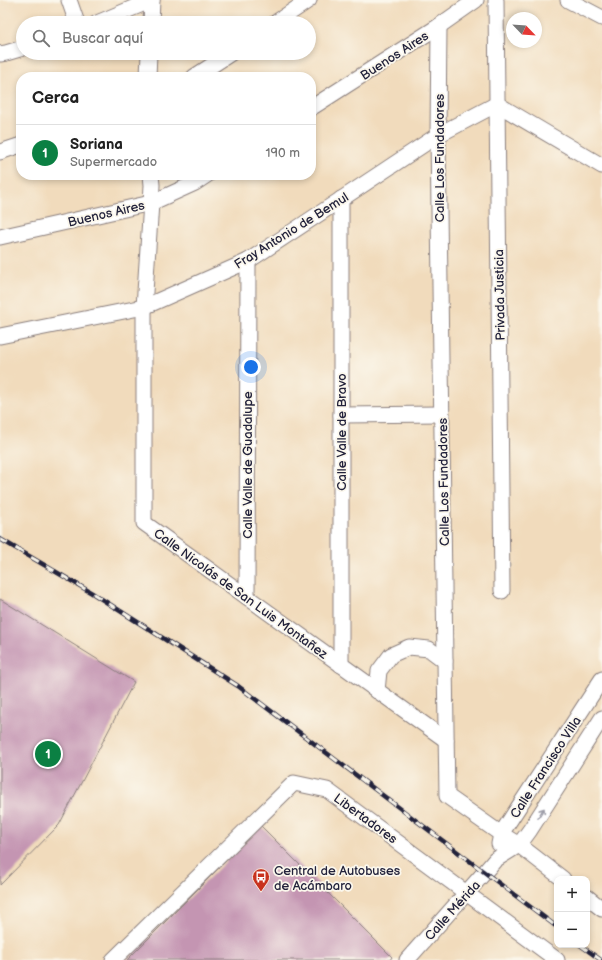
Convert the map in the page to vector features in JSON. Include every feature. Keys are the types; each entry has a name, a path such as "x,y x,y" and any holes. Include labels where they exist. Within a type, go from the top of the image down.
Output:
{"street":[{"path":"69,0 75,16"},
{"path":"114,16 152,0 151,16"},
{"path":"285,16 309,0"},
{"name":"Buenos Aires","path":"316,105 439,26 476,0"},
{"name":"Privada Justicia","path":"496,0 502,591"},
{"path":"568,0 602,18"},
{"name":"Calle Los Fundadores","path":"439,26 438,135 447,796 519,845 559,876"},
{"path":"0,54 16,50"},
{"path":"148,72 149,60"},
{"path":"202,72 220,60"},
{"path":"497,104 602,166"},
{"name":"Fray Antonio de Bemul","path":"0,336 144,308 248,261 438,135 497,104"},
{"path":"0,152 16,147"},
{"name":"Calle Nicolás de San Luis Montañez","path":"151,180 151,203 144,308 144,523 446,740"},
{"name":"Buenos Aires","path":"0,237 151,203 200,180"},
{"name":"Calle Valle de Bravo","path":"341,199 341,665"},
{"name":"Calle Valle de Guadalupe","path":"247,597 248,261"},
{"path":"341,415 442,414"},
{"path":"377,690 379,671 391,655 409,647 429,649 445,661"},
{"name":"Calle Francisco Villa","path":"501,834 602,679"},
{"name":"Calle Francisco Villa","path":"519,845 602,718"},
{"name":"Libertadores","path":"113,960 294,783 327,790 557,960"},
{"name":"Calle Mérida","path":"495,860 501,834"},
{"name":"Calle Mérida","path":"408,960 495,860 519,845"},
{"path":"590,899 602,909"}],"building":[{"path":"0,599 134,682 59,825 0,885"},
{"name":"Central de Autobuses de Acámbaro","path":"261,826 392,957 390,960 127,960"}],"railway":[{"path":"0,539 92,593 238,686 554,925"},
{"path":"584,948 601,960"}],"place":[{"name":"Soriana","path":"48,754"},
{"name":"Central de Autobuses de Acámbaro","path":"261,892"}]}
